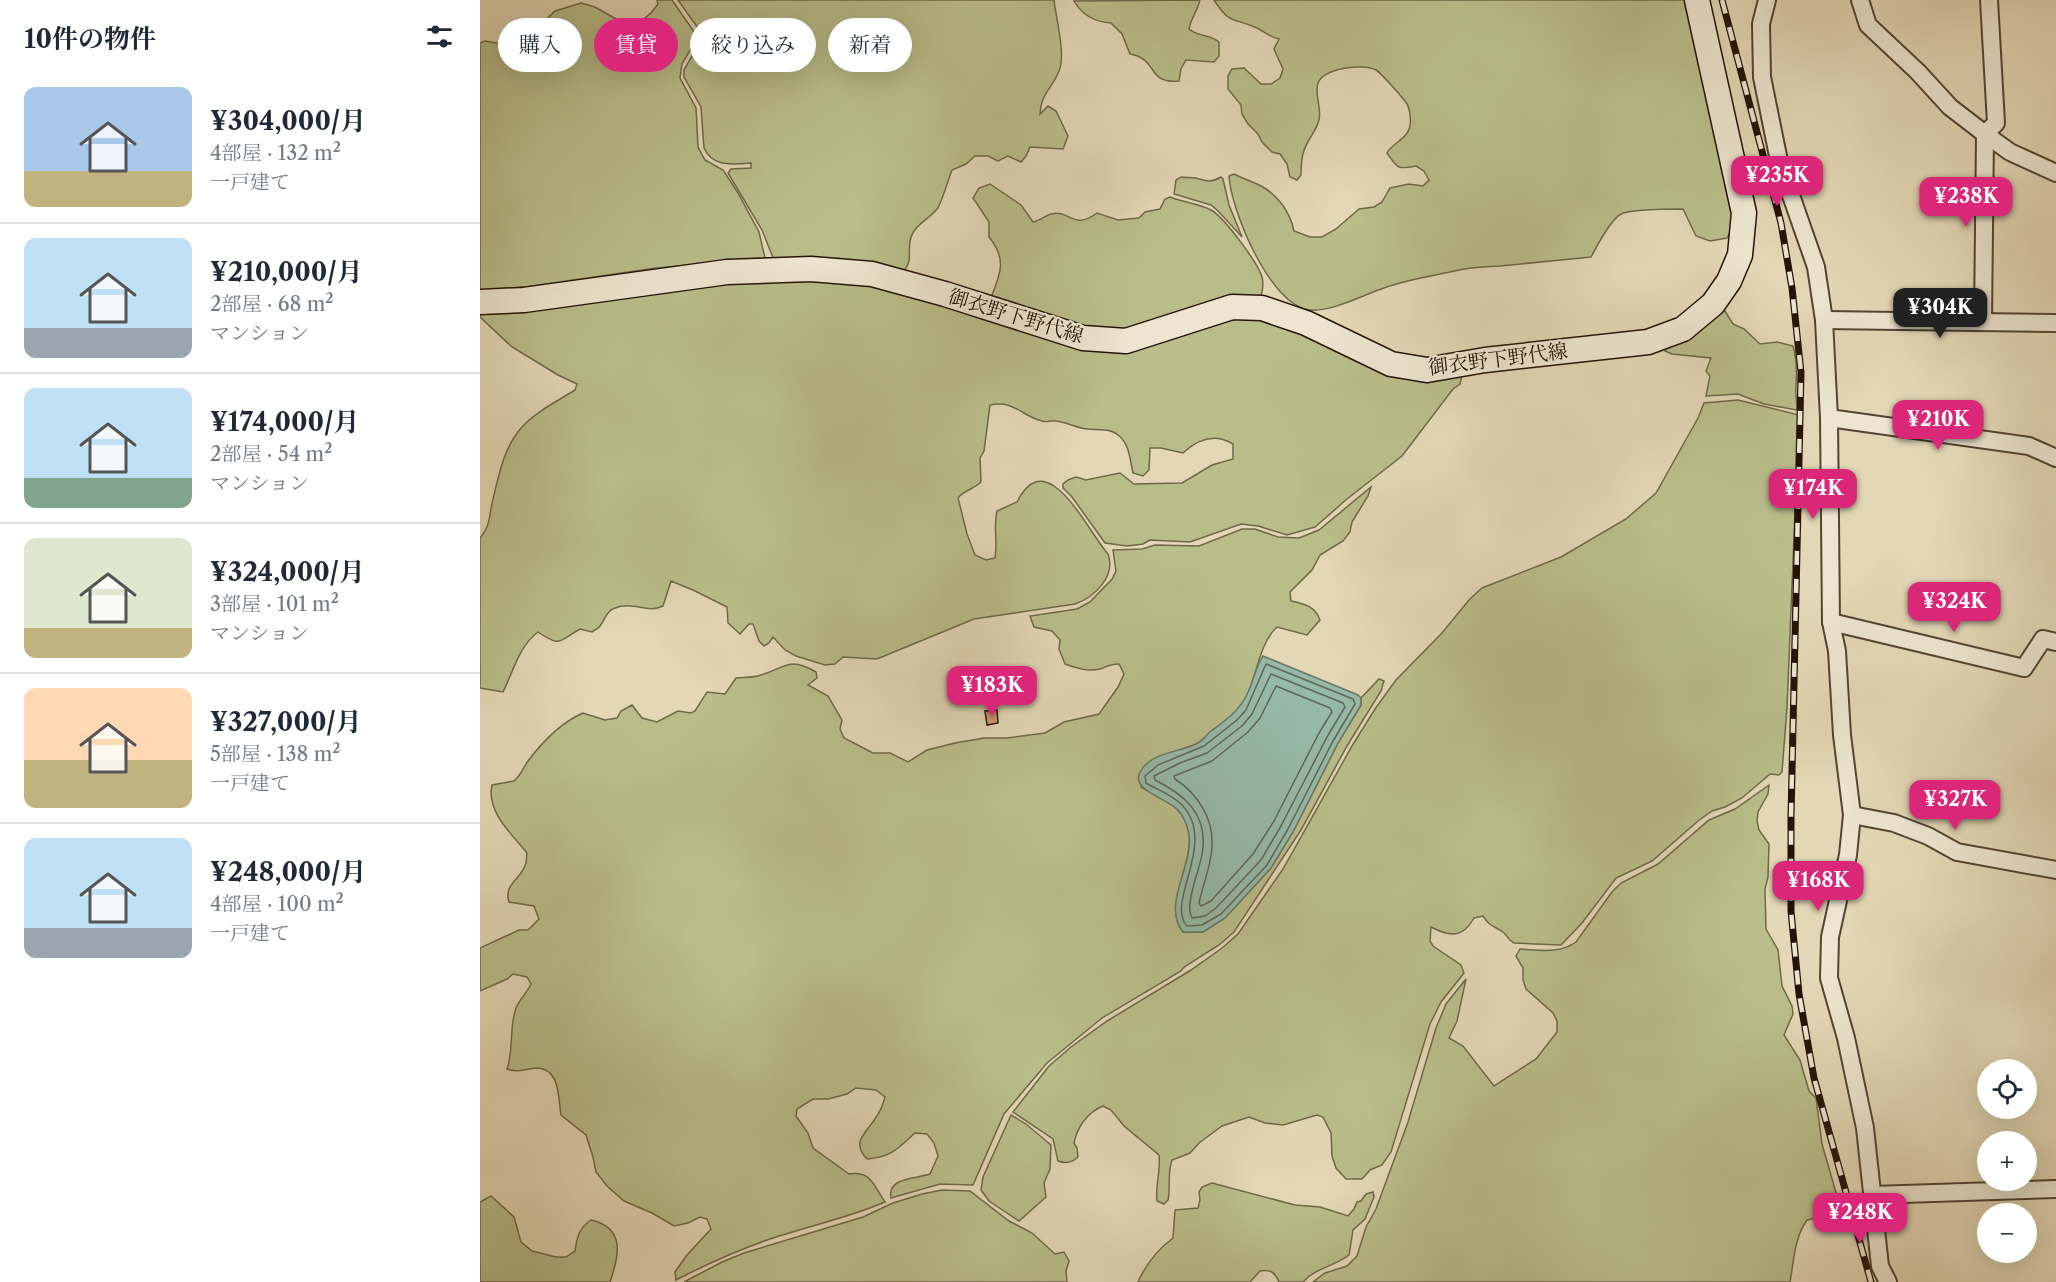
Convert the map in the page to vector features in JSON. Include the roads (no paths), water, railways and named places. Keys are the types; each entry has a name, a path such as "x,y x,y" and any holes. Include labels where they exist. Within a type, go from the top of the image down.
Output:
{"main road":[{"name":"御衣野下野代線","path":"480,302 524,300 727,272 812,269 872,274 945,294 1083,338 1126,341 1232,307 1262,308 1306,323 1391,364 1427,370 1485,360 1648,342 1683,329 1713,304 1729,281 1740,255 1744,213 1697,0"}],"street":[{"path":"1767,0 1761,24 1762,77 1779,161 1816,267 1824,320 1829,418 1831,622 1837,651 1842,735 1852,815 1848,855 1830,936 1829,978 1846,1038 1865,1128 1880,1266 1888,1282"},
{"path":"1860,0 1868,26 1918,72 1950,107 2010,152 2056,173"},
{"path":"1983,322 1984,134 1996,123 1989,0"},
{"path":"1824,320 2056,323"},
{"path":"1829,418 2029,446 2056,458"},
{"path":"1831,622 2024,668 2043,639 2056,642"},
{"path":"1852,815 1894,823 1928,836 1957,852 2056,870"},
{"path":"1872,1195 2056,1189"}],"water":[{"path":"1263,656 1358,695 1361,698 1361,705 1338,743 1293,832 1271,868 1225,918 1203,932 1183,932 1177,921 1175,908 1188,856 1188,830 1178,810 1145,789 1138,778 1145,765 1151,760 1193,746 1233,714 1246,697"}],"railway":[{"path":"1722,0 1781,223 1792,288 1801,372 1791,816 1791,911 1799,994 1814,1078 1871,1282"}]}
